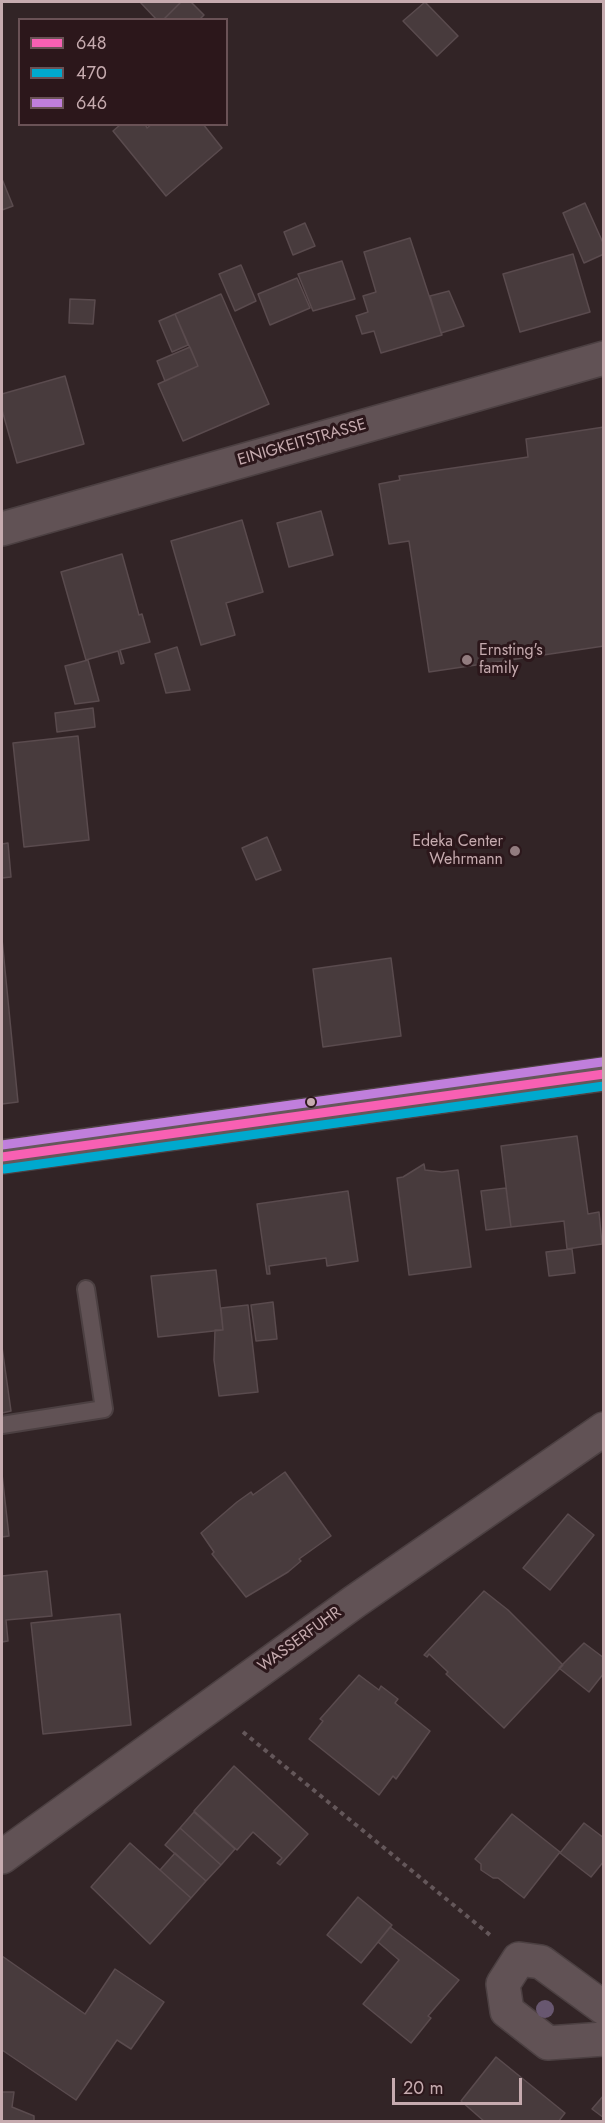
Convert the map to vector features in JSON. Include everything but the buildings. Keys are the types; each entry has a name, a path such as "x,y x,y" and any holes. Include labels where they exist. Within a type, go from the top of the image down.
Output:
{"main road":[{"path":"2,1157 603,1074"}],"street":[{"name":"EINIGKEITSTRASSE","path":"2,528 603,357"},
{"name":"WASSERFUHR","path":"2,1857 211,1704 603,1429"},
{"path":"603,2008 541,1962 519,1959 503,1984 507,2011 548,2043 603,2039"}],"lane":[{"path":"2,1425 104,1409 86,1289"}],"path":[{"path":"211,1704 519,1959"}],"transit line":[{"name":"646","path":"2,1145 602,1062"},
{"name":"648","path":"2,1157 604,1074"},
{"name":"470","path":"4,1169 604,1086"}],"place":[{"name":"Ernsting's family","path":"467,660"},
{"name":"Edeka Center Wehrmann","path":"515,851"}]}
